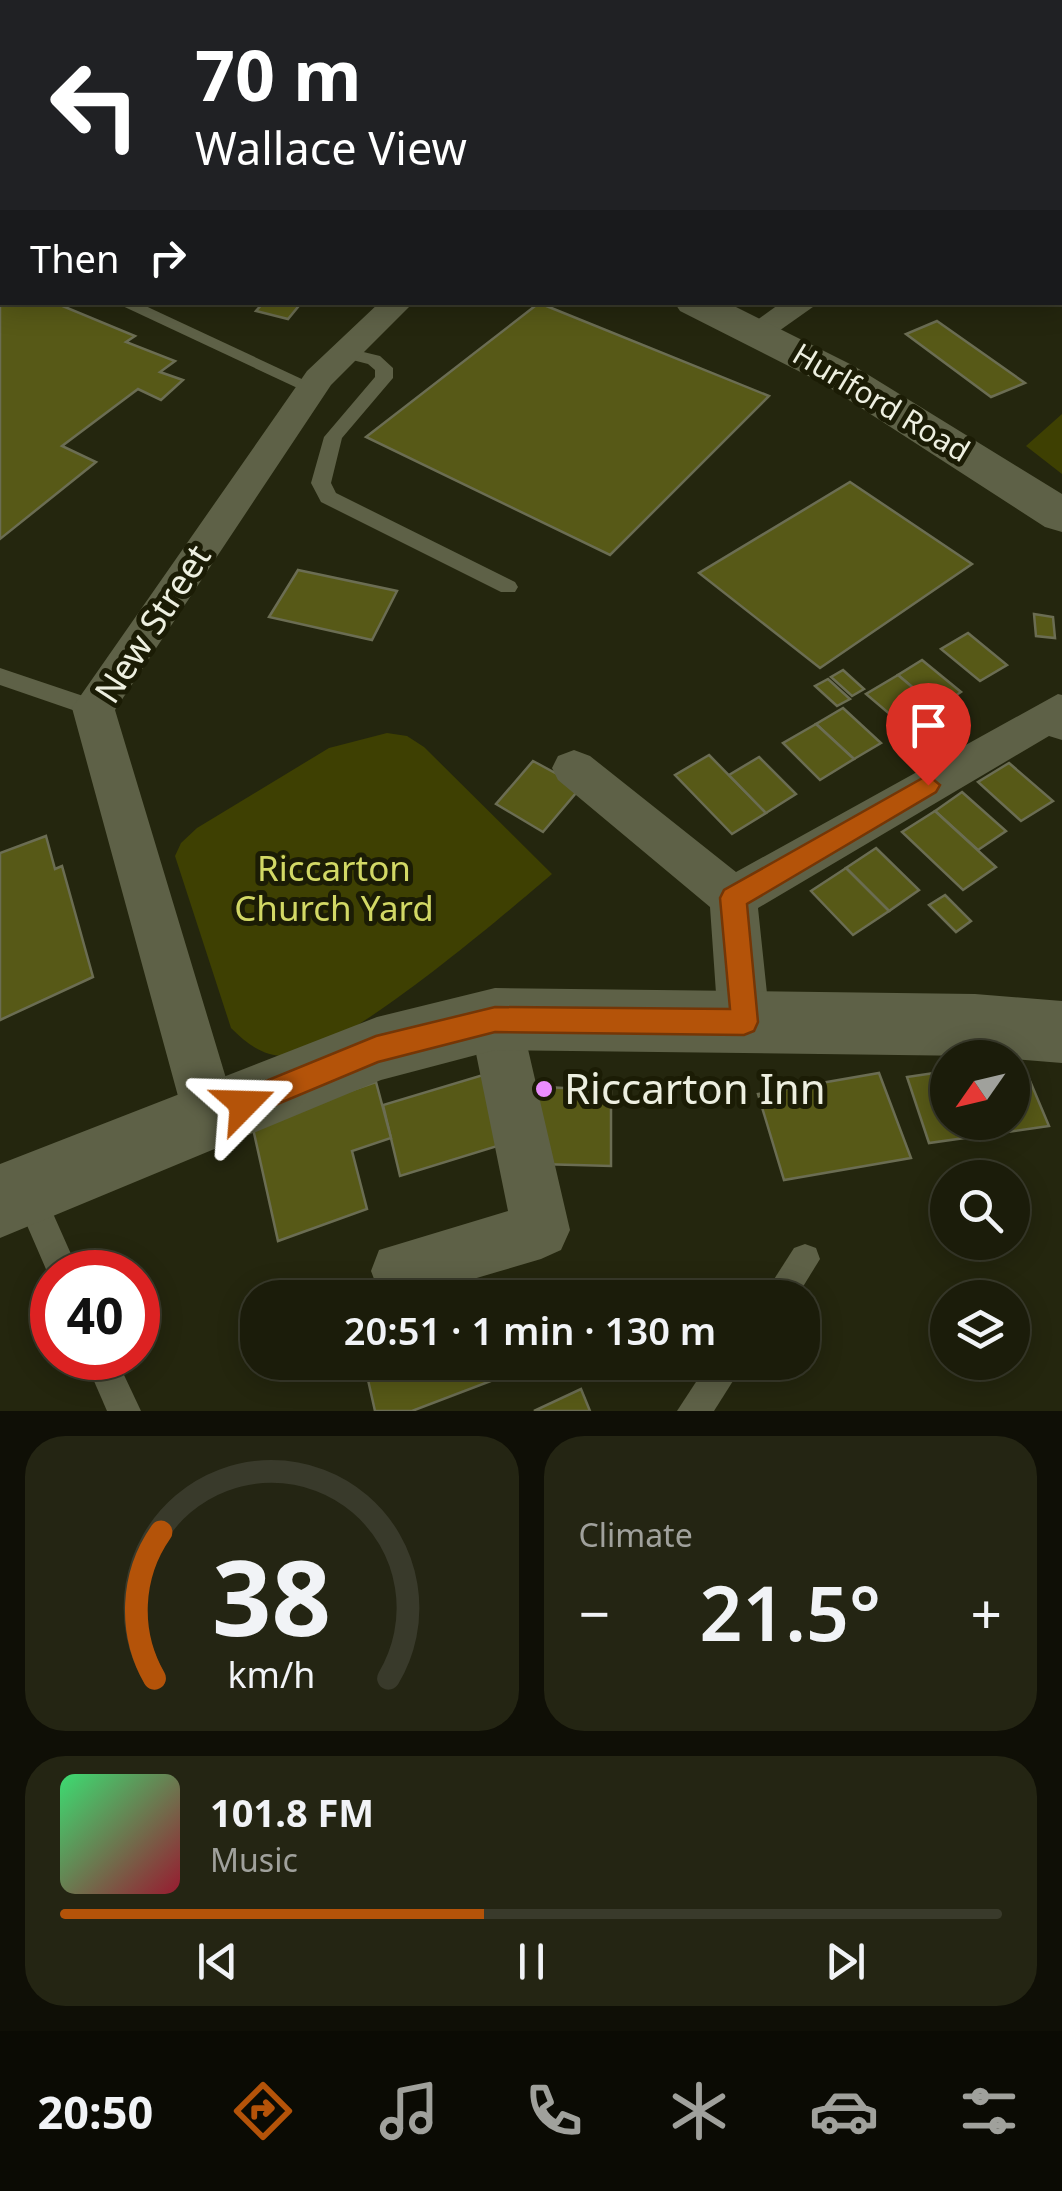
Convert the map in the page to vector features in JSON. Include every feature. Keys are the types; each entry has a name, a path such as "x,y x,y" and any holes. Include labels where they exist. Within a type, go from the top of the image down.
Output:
{"street":[{"name":"New Street","path":"211,1118 93,708 312,388 343,352 396,305"},
{"name":"Hurlford Road","path":"700,305 869,393 1062,516"},
{"path":"758,332 800,305"},
{"path":"733,898 1058,710 1062,723"},
{"path":"574,768 733,898 744,1022"},
{"path":"400,1271 541,1230 495,1020"},
{"path":"13,1195 376,1050 495,1020 975,1025 1062,1032"}],"lane":[{"path":"129,305 312,388"},
{"path":"343,352 374,360 384,368 384,378 333,437 321,483 328,497 508,587"},
{"path":"0,676 93,708"},
{"path":"13,1195 49,1250"},
{"path":"790,1280 805,1259"},
{"path":"110,1380 124,1411"},
{"path":"694,1411 716,1380"}],"green space":[{"path":"1062,414 1062,474 1026,446"},
{"name":"Riccarton Church Yard","path":"387,733 407,736 424,747 552,874 424,978 348,1031 291,1056 265,1053 231,1028 175,856 181,843 197,828 329,748"}],"building":[{"path":"0,305 60,305 135,336 126,342 175,361 160,372 183,380 161,400 138,389 62,446 96,462 0,539"},
{"path":"261,305 300,305 288,319 256,311"},
{"path":"536,305 769,396 610,555 366,437"},
{"path":"937,321 1025,383 991,397 906,334"},
{"path":"850,482 972,564 820,668 699,573"},
{"path":"298,570 397,591 372,640 269,617"},
{"path":"1034,614 1053,617 1055,638 1036,636"},
{"path":"968,633 1007,665 980,681 941,649"},
{"path":"922,660 961,692 937,708 898,675"},
{"path":"843,670 864,689 852,696 831,677"},
{"path":"898,675 937,708 905,727 866,694"},
{"path":"828,679 850,699 837,706 815,686"},
{"path":"843,708 881,743 854,759 816,724"},
{"path":"816,724 854,759 820,780 783,743"},
{"path":"709,755 766,813 732,834 675,775"},
{"path":"759,757 796,794 766,813 729,775"},
{"path":"533,761 581,787 543,832 496,804"},
{"path":"1009,763 1053,801 1021,821 978,782"},
{"path":"962,792 1006,831 978,850 935,811"},
{"path":"935,811 996,867 963,890 902,832"},
{"path":"46,836 55,869 62,866 93,977 0,1020 0,853"},
{"path":"876,848 919,890 889,911 846,868"},
{"path":"846,868 889,911 853,935 811,891"},
{"path":"945,895 971,921 956,932 929,905"},
{"path":"879,1073 911,1158 784,1180 758,1094"},
{"path":"930,1074 930,1140 950,1140 929,1143 907,1077"},
{"path":"483,1075 504,1144 400,1176 383,1105"},
{"path":"1030,1081 1049,1126 1030,1129"},
{"path":"376,1082 391,1138 352,1151 367,1209 278,1241 252,1124"},
{"path":"531,1086 611,1091 611,1166 539,1164"},
{"path":"368,1380 493,1380 412,1411 375,1411"},
{"path":"581,1389 590,1411 534,1411"}],"place":[{"name":"Riccarton Inn","path":"544,1089"}],"route":[{"path":"244,1104 376,1050 495,1020 744,1022 733,898 928,785"}]}
